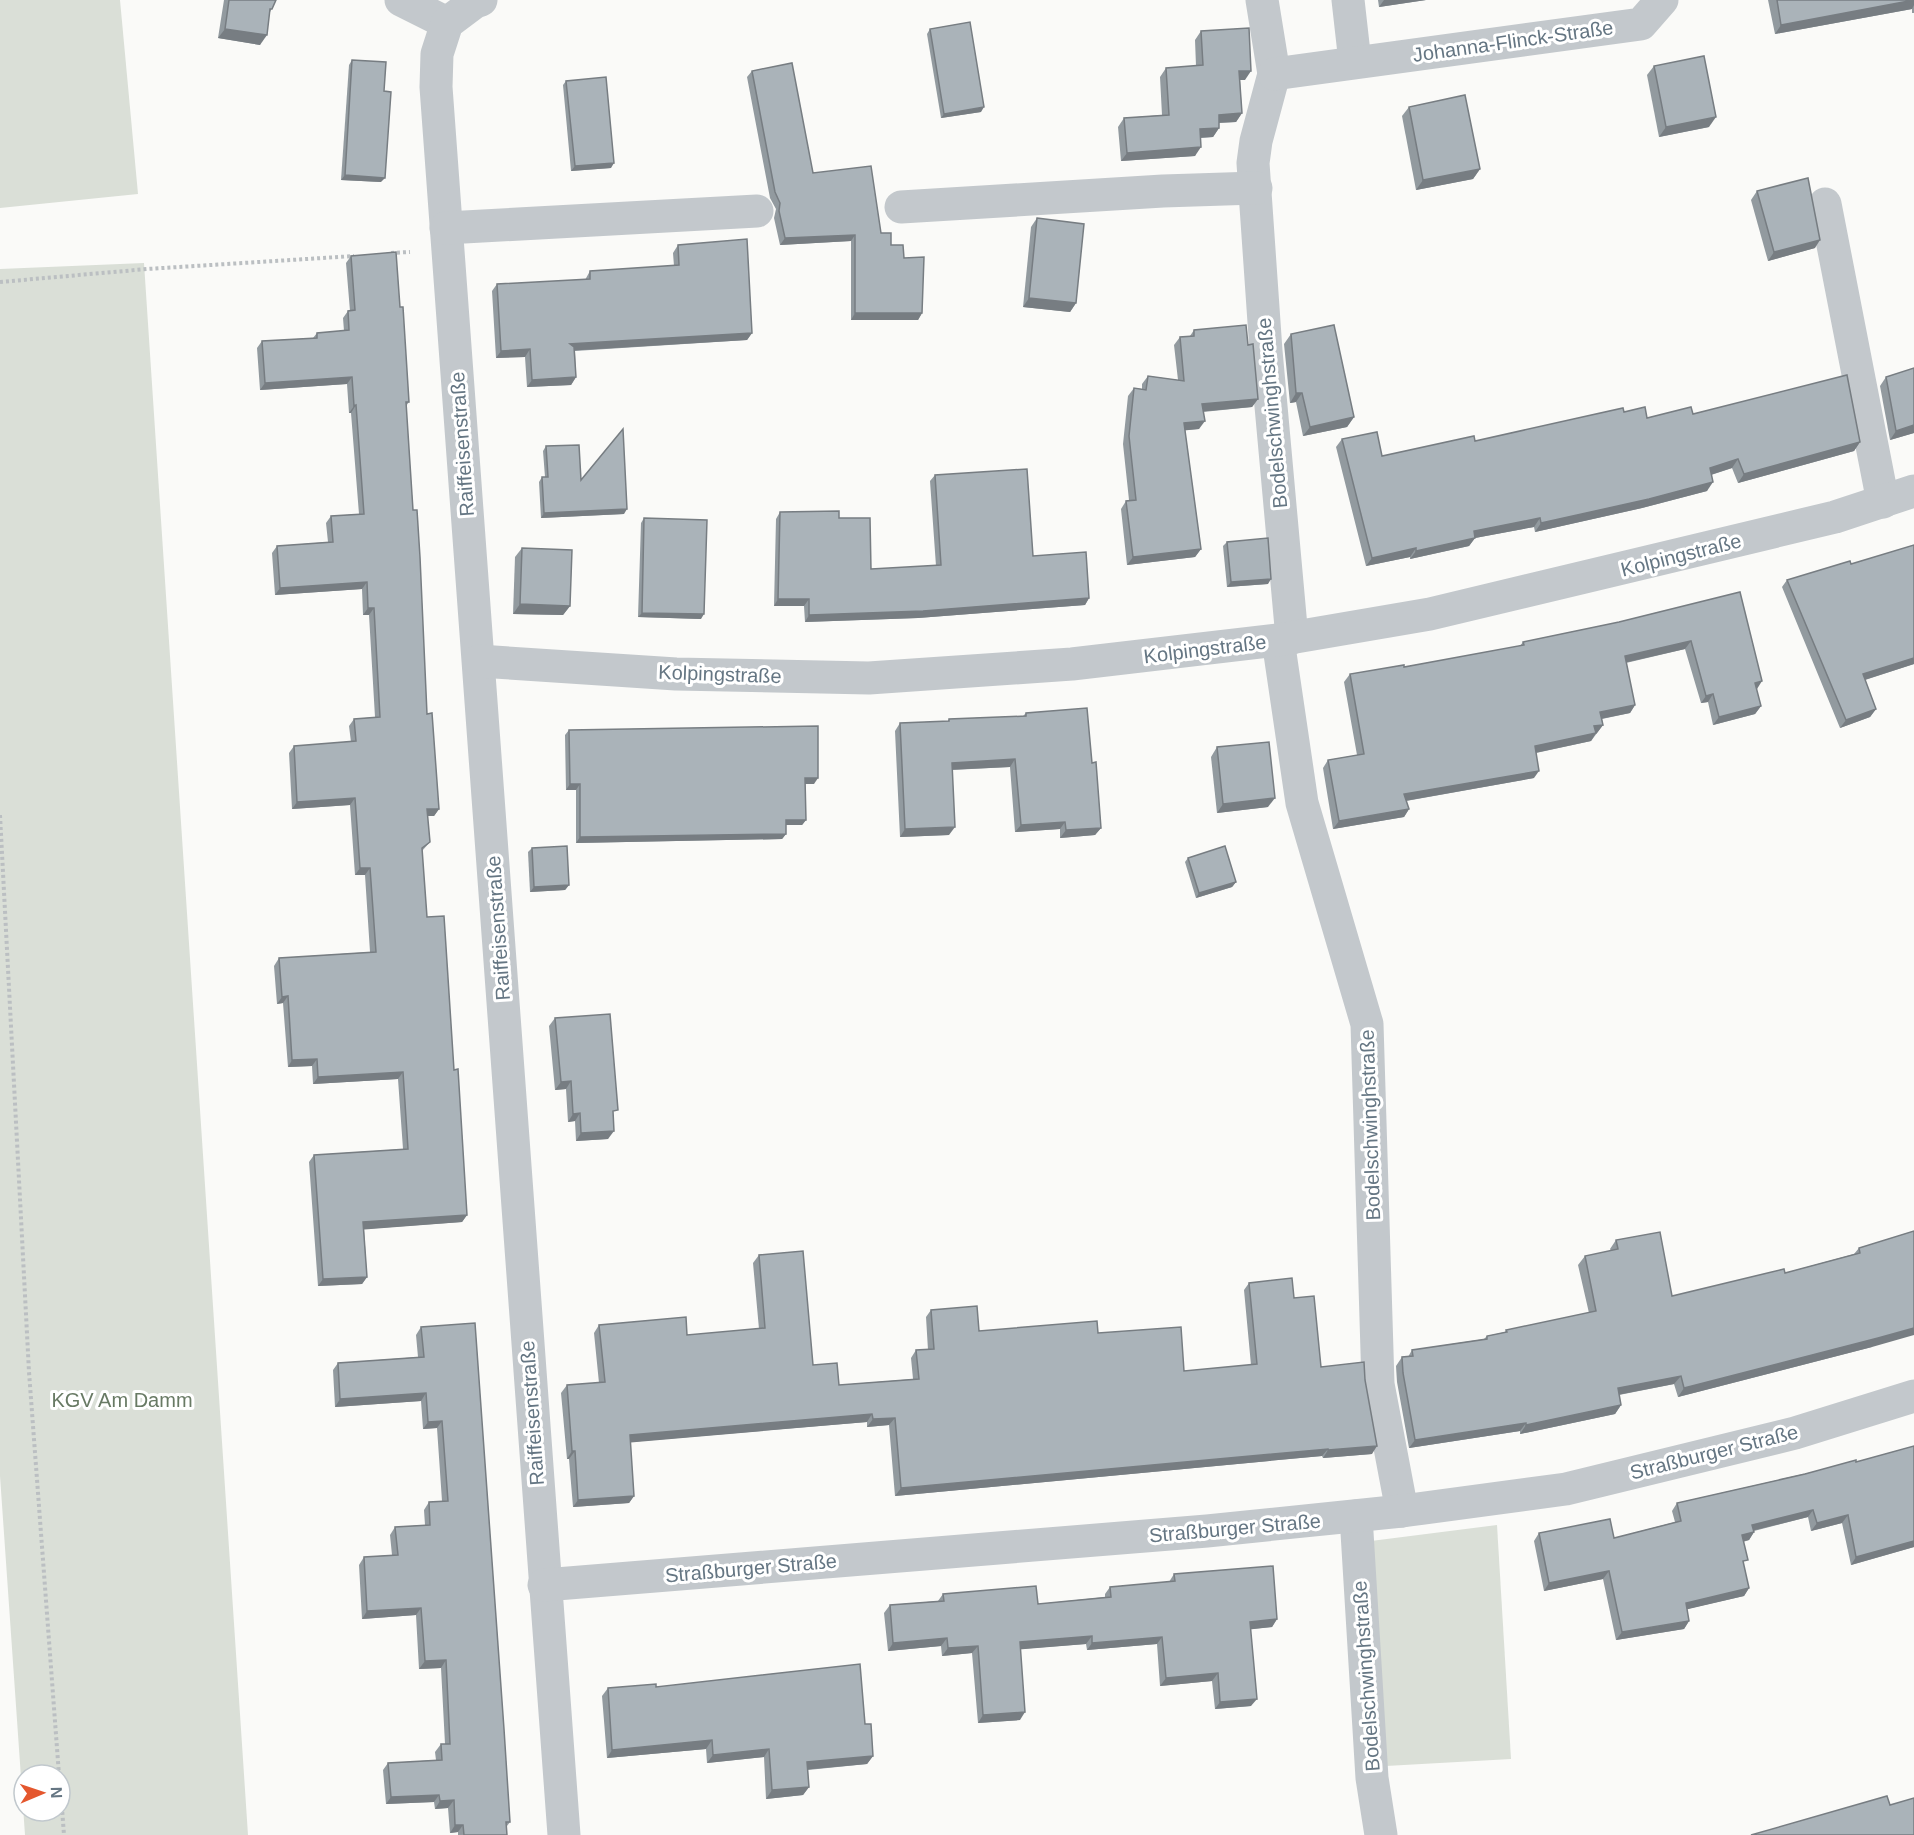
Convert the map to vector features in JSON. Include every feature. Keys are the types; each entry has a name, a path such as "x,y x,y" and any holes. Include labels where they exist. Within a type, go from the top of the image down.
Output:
{"street":[{"path":"401,0 447,23 481,0"},
{"name":"Bodelschwinghstraße","path":"1262,0 1274,74 1256,141 1253,163 1285,639 1302,802 1367,1024 1378,1384 1402,1511"},
{"path":"1348,0 1354,62"},
{"name":"Johanna-Flinck-Straße","path":"1274,74 1641,24 1662,0"},
{"name":"Raiffeisenstraße","path":"447,23 437,54 436,87 564,1835"},
{"path":"901,207 1162,191 1256,188"},
{"path":"1825,204 1883,502"},
{"path":"446,239 757,211"},
{"name":"Kolpingstraße","path":"479,661 676,674 869,678 1072,664 1285,639 1430,614 1835,517 1914,492"},
{"name":"Straßburger Straße","path":"544,1585 999,1549 1356,1516 1566,1489 1795,1433 1914,1396"},
{"name":"Bodelschwinghstraße","path":"1356,1516 1372,1778 1381,1835"}],"path":[{"path":"389,254 446,239"},
{"path":"0,282 147,269 355,256"},
{"path":"0,815 29,1372 58,1763"}],"green space":[{"path":"0,0 120,0 138,194 0,208"},
{"name":"KGV Am Damm","path":"144,263 248,1835 25,1835 24,1823 72,1823 72,1763 20,1763 0,1476 0,269"},
{"path":"1497,1525 1511,1759 1386,1766 1371,1541"}],"building":[{"path":"229,0 276,0 270,9 267,35 225,29"},
{"path":"1777,0 1914,0 1781,25"},
{"path":"970,22 984,107 944,114 930,29"},
{"path":"1249,28 1251,71 1239,71 1242,113 1219,115 1219,128 1200,129 1201,147 1127,153 1124,118 1169,115 1166,68 1203,65 1201,31"},
{"path":"1704,56 1716,117 1666,127 1654,66"},
{"path":"352,60 386,62 384,91 391,92 385,178 345,175"},
{"path":"792,63 813,173 871,166 881,233 891,233 891,245 903,245 904,258 924,257 922,313 855,313 855,235 785,238 779,211 780,203 775,192 752,71"},
{"path":"606,77 614,163 575,166 566,81"},
{"path":"1465,95 1480,169 1423,180 1409,107"},
{"path":"1808,178 1820,240 1774,252 1757,191"},
{"path":"1037,218 1084,224 1076,303 1029,298"},
{"path":"747,239 752,333 570,344 574,347 576,377 532,380 530,349 501,351 497,284 590,279 590,271 679,265 678,245"},
{"path":"396,252 400,307 403,307 413,510 417,510 427,714 432,713 439,809 427,809 430,842 422,848 427,917 444,916 454,1070 458,1069 467,1215 363,1222 367,1277 323,1279 314,1155 408,1149 403,1072 318,1077 317,1059 292,1060 288,996 282,997 279,958 376,952 370,868 360,868 355,798 297,802 294,746 356,741 354,719 380,717 374,608 368,608 367,582 280,588 277,546 333,542 331,516 364,514 352,377 265,383 262,341 317,338 317,333 349,330 348,311 355,310 351,256"},
{"path":"1246,325 1248,345 1253,344 1258,399 1202,404 1205,421 1184,423 1201,549 1133,557 1126,501 1136,500 1129,436 1134,388 1146,390 1148,376 1184,381 1180,337 1194,336 1194,330"},
{"path":"1334,325 1354,417 1310,427 1302,393 1296,393 1291,334"},
{"path":"1914,368 1914,425 1896,431 1886,377"},
{"path":"1847,375 1860,442 1744,474 1738,459 1710,468 1713,482 1541,523 1540,518 1474,531 1475,538 1372,558 1342,439 1377,432 1382,456 1474,436 1475,441 1623,408 1624,412 1645,407 1647,418 1691,407 1693,414"},
{"path":"623,429 627,509 544,513 542,477 548,477 546,446 579,445 581,480"},
{"path":"1027,469 1033,556 1086,552 1089,598 923,611 809,615 809,599 778,599 780,512 839,511 839,518 870,518 871,569 941,565 935,475"},
{"path":"644,518 707,520 704,614 642,613"},
{"path":"1268,538 1271,579 1231,582 1227,542"},
{"path":"1914,545 1914,658 1863,674 1876,709 1846,720 1787,580"},
{"path":"522,548 572,550 570,606 520,604"},
{"path":"1740,592 1762,681 1755,683 1761,706 1719,717 1713,694 1706,696 1691,641 1625,656 1635,705 1600,712 1603,725 1594,726 1596,733 1535,746 1539,771 1404,794 1409,809 1339,821 1328,760 1364,754 1350,674 1404,665 1404,667 1524,645 1523,642 1619,622"},
{"path":"1087,708 1092,763 1096,762 1101,828 1066,830 1065,822 1021,825 1015,759 952,763 955,827 905,829 900,723 1026,716 1026,713"},
{"path":"818,726 818,778 805,778 806,820 786,820 786,834 580,837 580,784 570,784 569,730"},
{"path":"1269,742 1275,798 1223,804 1217,747"},
{"path":"567,846 569,885 534,887 532,848"},
{"path":"1225,846 1236,882 1199,893 1188,858"},
{"path":"610,1014 618,1110 613,1111 614,1131 581,1133 580,1113 573,1114 571,1081 561,1082 555,1018"},
{"path":"1914,1231 1914,1328 1684,1388 1681,1376 1618,1388 1621,1405 1526,1425 1526,1423 1415,1440 1402,1357 1413,1356 1412,1350 1487,1339 1487,1336 1507,1332 1506,1330 1596,1311 1585,1256 1618,1249 1616,1240 1660,1232 1672,1296 1784,1269 1785,1273 1860,1253 1859,1248"},
{"path":"803,1251 813,1365 837,1363 839,1385 919,1379 916,1350 934,1349 931,1310 977,1306 979,1331 1097,1321 1098,1333 1181,1327 1184,1371 1257,1364 1249,1283 1292,1278 1294,1298 1314,1296 1321,1367 1364,1362 1377,1446 901,1488 895,1418 873,1419 872,1414 630,1435 634,1496 578,1500 567,1385 605,1382 599,1325 686,1317 687,1335 765,1328 759,1255"},
{"path":"475,1323 510,1822 506,1822 507,1835 464,1835 463,1825 455,1825 454,1800 440,1801 439,1795 391,1797 388,1763 442,1760 441,1744 450,1744 446,1660 425,1661 421,1608 367,1611 364,1557 398,1555 395,1527 430,1525 429,1502 448,1501 442,1421 428,1422 426,1393 340,1399 338,1363 424,1357 421,1327"},
{"path":"1914,1446 1914,1541 1856,1557 1848,1515 1817,1523 1813,1510 1752,1525 1754,1532 1742,1535 1748,1560 1743,1561 1749,1588 1686,1603 1689,1621 1622,1632 1609,1571 1549,1583 1539,1533 1610,1519 1614,1538 1681,1521 1677,1503 1856,1460 1856,1462"},
{"path":"1273,1566 1277,1619 1250,1622 1257,1699 1220,1702 1218,1673 1166,1678 1162,1637 1092,1643 1092,1636 1020,1642 1025,1712 983,1715 978,1646 948,1648 947,1638 893,1643 890,1605 944,1601 943,1594 1036,1586 1038,1604 1111,1597 1110,1587 1175,1581 1174,1574"},
{"path":"860,1664 865,1724 871,1724 873,1756 807,1762 809,1787 772,1790 769,1749 713,1755 712,1740 612,1750 608,1688 656,1684 656,1687"},
{"path":"1887,1796 1890,1805 1914,1798 1914,1835 1751,1835"}]}
